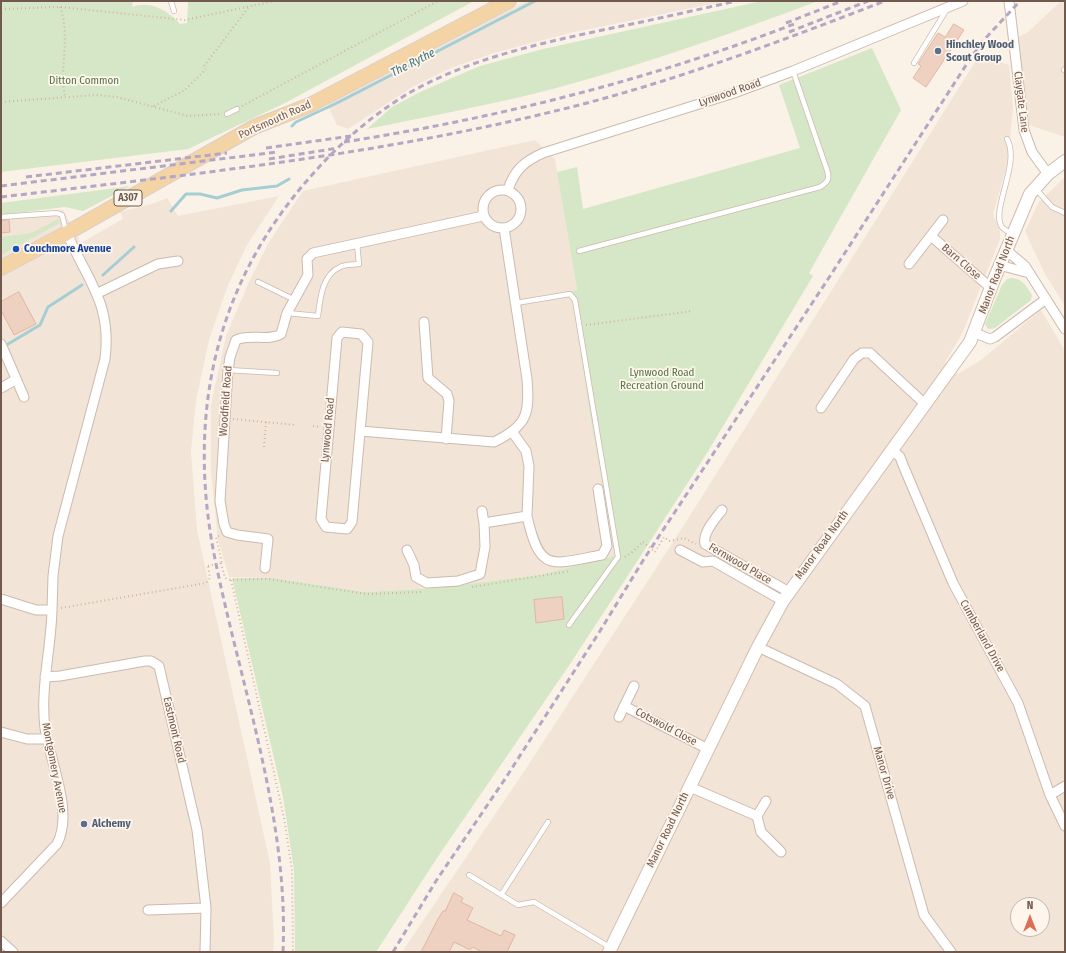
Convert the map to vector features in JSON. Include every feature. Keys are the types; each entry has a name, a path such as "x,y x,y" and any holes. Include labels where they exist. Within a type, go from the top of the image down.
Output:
{"main road":[{"name":"Portsmouth Road","path":"1,268 70,241 254,127 310,105 509,1"}],"street":[{"name":"Lynwood Road","path":"508,190 511,178 520,166 543,153 734,93 793,71 963,1"},
{"name":"Claygate Lane","path":"1009,1 1024,130 1032,152 1048,174"},
{"name":"Manor Road North","path":"610,950 758,647 786,596 926,405 975,334 991,288 1024,206 1035,188 1048,174 1065,161"},
{"path":"499,190 508,190 519,199 522,210 518,221 513,226 504,228 492,225 483,216 484,204 487,197 499,190"},
{"name":"Woodfield Road","path":"227,532 220,501 228,370 230,357 236,340 244,336 276,337 281,334 287,313 308,275 307,259 313,253 483,216"},
{"name":"Barn Close","path":"909,264 943,220"},
{"path":"360,431 494,442 513,433 524,419 529,402 516,303 504,228"},
{"name":"Barn Close","path":"931,236 991,288"},
{"path":"1,599 36,610 52,610 53,576 58,536 105,359 107,330 98,293 70,241"},
{"path":"1006,250 1020,261 1029,273 1065,329"},
{"path":"98,293 158,264 178,261"},
{"path":"1000,265 1029,273"},
{"path":"975,334 990,339 995,337 1046,299"},
{"path":"424,322 428,378 447,394 449,401 446,439"},
{"name":"Lynwood Road","path":"342,332 361,334 368,342 360,431 352,522 348,529 326,527 321,519 326,457 337,338 342,332"},
{"path":"1,344 15,380 24,397"},
{"path":"821,408 854,359 862,353 870,354 926,405"},
{"path":"1,388 15,380"},
{"path":"513,433 526,451 529,466 527,516 532,541 543,558 557,563 602,555 607,546 598,489"},
{"name":"Cumberland Drive","path":"892,450 900,457 953,583 1018,703 1050,795 1065,826"},
{"name":"Fernwood Place","path":"722,510 707,532 705,544 786,596"},
{"path":"407,550 414,565 416,577 427,583 458,581 480,574 485,547 482,511"},
{"path":"484,523 527,516"},
{"path":"227,532 237,536 268,539 265,568"},
{"path":"680,550 703,562 713,561 786,596"},
{"name":"Montgomery Avenue","path":"1,903 57,844 62,836 64,824 63,811 47,740 44,716 45,677 52,610"},
{"name":"Manor Drive","path":"758,647 837,684 865,706 924,915 951,952"},
{"name":"Eastmont Road","path":"45,677 60,676 145,661 151,661 159,666 194,814 204,877 206,908 205,952"},
{"name":"Cotswold Close","path":"619,717 634,686"},
{"name":"Cotswold Close","path":"624,706 708,749"},
{"path":"1,732 27,739 47,740"},
{"path":"690,786 757,816"},
{"path":"1050,795 1065,786"},
{"path":"766,801 757,816 761,832 781,852"},
{"path":"148,910 206,908"},
{"path":"1,941 14,952"}],"lane":[{"path":"171,1 174,11"},
{"path":"914,63 948,7"},
{"path":"579,251 820,187 827,182 829,177 828,170 793,71"},
{"path":"227,114 237,109"},
{"path":"1007,139 1010,145 1009,173 998,217 1002,227 1013,234"},
{"path":"1035,188 1052,207 1064,211"},
{"path":"1,217 57,213 62,215 70,241"},
{"path":"287,313 318,316 321,294 325,282 331,274 340,267 359,264 357,244"},
{"path":"258,282 295,300"},
{"path":"516,303 570,294 575,300 618,557 569,624"},
{"path":"228,370 278,373"},
{"path":"502,895 548,822"},
{"path":"469,875 518,905 534,902 610,950"}],"path":[{"path":"1,9 60,7 185,20 275,1"},
{"path":"237,109 438,1"},
{"path":"60,7 66,34 62,81 65,98"},
{"path":"204,66 249,7"},
{"path":"153,107 185,90 206,69"},
{"path":"1,102 96,96 118,97 188,116 227,114"},
{"path":"579,326 693,311"},
{"path":"226,419 296,425"},
{"path":"264,447 266,422"},
{"path":"225,578 216,537 227,532"},
{"path":"632,553 643,542 656,552 664,538"},
{"path":"52,610 206,583 210,578 208,566 221,563 223,570"},
{"path":"231,580 284,818 292,870 293,952"}],"shaded area":[{"path":"526,1 726,1 570,33 494,53 451,68 414,86 348,129 337,125 327,104"},
{"path":"1061,1 1065,1 1065,137 1029,125 1018,37 1028,32"},
{"path":"979,56 1009,65 1013,109 1010,139 1006,169 993,214 1000,231 1000,239 962,334 945,362 958,374 981,360 1041,310 1065,351 1065,952 402,952 527,767 684,525"},
{"path":"535,140 555,159 577,291 571,292 591,421 615,556 539,575 436,588 365,592 273,578 229,577 218,540 211,472 211,405 226,336 248,284 269,242 303,191"},
{"path":"1065,177 1065,306 1045,274 1025,231 1039,202"},
{"path":"279,196 247,245 228,285 209,340 196,400 191,452 197,530 270,863 274,940 273,952 1,952 1,215 63,210 81,243 123,219 120,212 155,203 167,198 178,216"}],"green space":[{"name":"Ditton Common","path":"1,1 133,1 132,7 146,5 159,8 165,11 180,24 187,23 188,1 474,1 285,103 188,149 1,172"},
{"path":"762,1 818,1 690,47 593,78 464,110 367,129 392,107 422,91 480,66 543,49"},
{"name":"Lynwood Road Recreation Ground","path":"872,48 901,110 809,273 813,276 707,453 568,667 437,858 376,952 295,952 294,870 283,797 232,578 273,578 365,592 436,588 539,575 615,556 591,421 571,292 577,290 557,172 577,167 583,209 800,148 779,85"},
{"path":"131,186 83,211 65,207 1,215 1,203"},
{"path":"58,219 60,223 1,255 1,237 31,233"},
{"path":"1012,278 1019,280 1024,284 1032,295 1031,300 995,328 988,329 985,324 1002,285 1007,279"}],"building":[{"name":"Hinchley Wood Scout Group","path":"954,24 964,30 926,87 913,78 921,66 918,64 938,33 945,37"},
{"path":"9,220 10,232 1,233 1,221"},
{"path":"19,292 36,324 14,335 1,310 1,302"},
{"path":"562,597 564,619 536,623 534,600"},
{"path":"454,893 463,898 461,902 473,908 467,920 501,936 504,930 515,935 507,952 482,952 473,947 468,949 454,942 449,952 421,952 438,919 443,911 445,911"}],"waterway":[{"name":"The Rythe","path":"292,126 296,122 337,103 535,1"},
{"name":"The Rythe","path":"171,211 186,194 200,194 217,198 242,190 277,186 289,179"},
{"name":"The Rythe","path":"103,275 134,247"},
{"name":"The Rythe","path":"8,344 40,325 48,307 82,285"}],"railway":[{"path":"283,952 283,902 271,801 214,554 206,502 204,451 208,401 216,353 231,306 252,261 278,218 322,164 369,120 409,93 433,80 484,60 510,52 736,1"},
{"path":"786,23 842,1"},
{"path":"789,32 868,1"},
{"path":"1,197 278,163 415,141 551,112 678,76 803,32 885,1"},
{"path":"393,952 436,881 505,779 600,631 644,559 830,276 970,59 983,41 1020,1"},
{"path":"344,142 459,121 572,95 629,80 684,63 794,24"},
{"path":"266,148 351,136"},
{"path":"269,159 338,148"},
{"path":"1,186 277,152"},
{"path":"26,177 227,153"}],"place":[{"name":"Hinchley Wood Scout Group","path":"938,51"},
{"name":"Couchmore Avenue","path":"16,249"},
{"name":"Alchemy","path":"84,824"}]}
